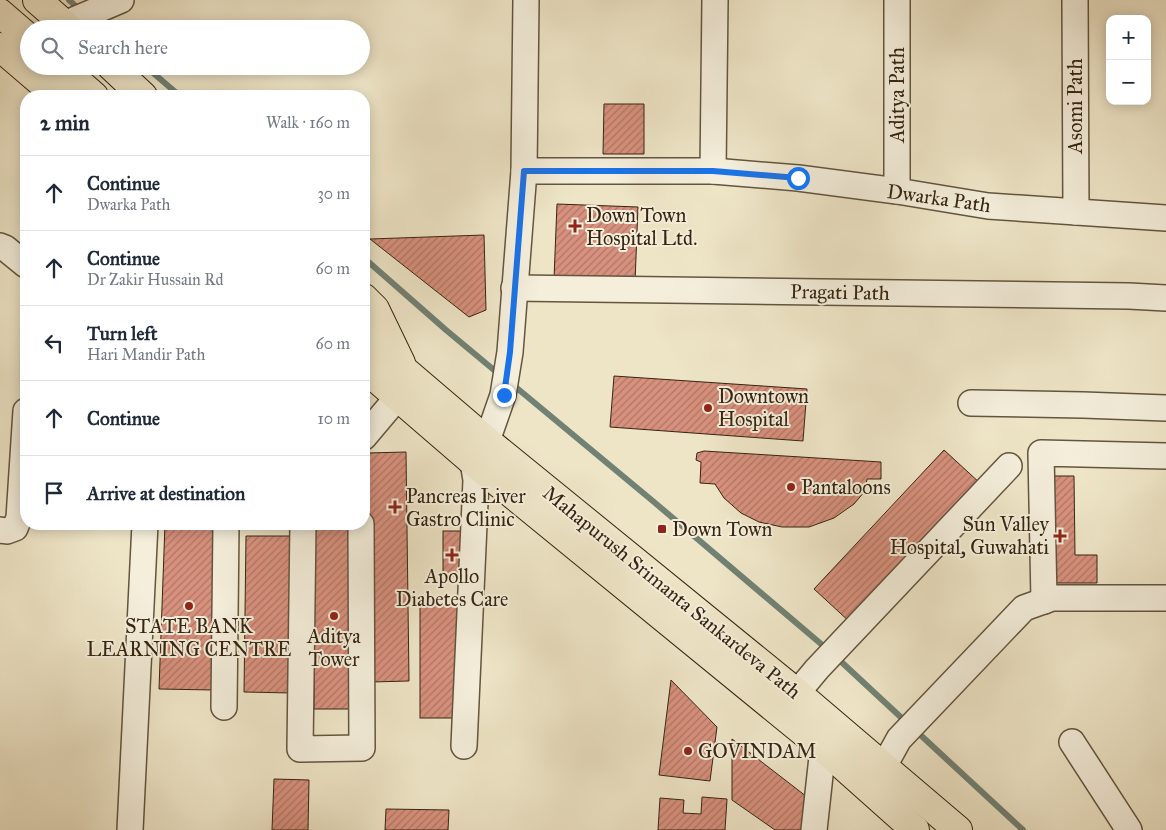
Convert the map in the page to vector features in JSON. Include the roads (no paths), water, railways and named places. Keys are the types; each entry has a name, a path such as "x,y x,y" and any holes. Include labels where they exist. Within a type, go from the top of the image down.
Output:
{"main road":[{"path":"37,0 64,20"},
{"path":"0,13 20,30"},
{"path":"0,48 20,65"},
{"path":"32,75 50,90"},
{"path":"70,75 87,90"},
{"path":"121,75 137,90"},
{"name":"Mahapurush Srimanta Sankardeva Path","path":"370,303 375,308 385,365 402,401 480,451 797,693 958,830"},
{"path":"370,344 385,365"},
{"name":"Mahapurush Srimanta Sankardeva Path","path":"385,365 480,451 915,830"}],"street":[{"path":"464,746 476,480 480,451 504,393 508,364 524,171 526,0"},
{"path":"713,171 715,0"},
{"name":"Aditya Path","path":"897,0 897,191"},
{"name":"Asomi Path","path":"1075,0 1076,212"},
{"path":"81,20 110,5"},
{"name":"Dwarka Path","path":"524,171 713,171 798,178 897,191 988,206 1166,218"},
{"path":"0,246 20,260"},
{"name":"Pragati Path","path":"514,288 1166,298"},
{"path":"370,430 391,405 402,401"},
{"path":"971,403 1166,408"},
{"path":"1044,601 1042,453 1166,456"},
{"path":"797,693 820,666 1009,466"},
{"path":"0,530 7,531 15,528 19,518 20,503"},
{"path":"130,830 145,530"},
{"path":"224,706 226,530"},
{"path":"303,530 300,749 345,750 362,748 361,530"},
{"path":"884,766 901,736 1024,608 1052,598 1166,598"},
{"path":"1072,742 1129,830"},
{"path":"814,830 823,748"}],"waterway":[{"path":"69,0 80,10"},
{"path":"156,75 173,90"},
{"path":"370,263 500,375"},
{"path":"512,384 827,649"},
{"path":"835,656 906,722"},
{"path":"914,729 1023,830"}],"place":[{"name":"Down Town Hospital Ltd.","path":"575,226"},
{"name":"Downtown Hospital","path":"708,408"},
{"name":"Pantaloons","path":"791,487"},
{"name":"Pancreas Liver Gastro Clinic","path":"395,507"},
{"name":"Down Town","path":"662,529"},
{"name":"Sun Valley Hospital, Guwahati","path":"1060,536"},
{"name":"Apollo Diabetes Care","path":"452,555"},
{"name":"STATE BANK LEARNING CENTRE","path":"189,606"},
{"name":"Aditya Tower","path":"334,616"},
{"name":"GOVINDAM","path":"688,751"}]}
